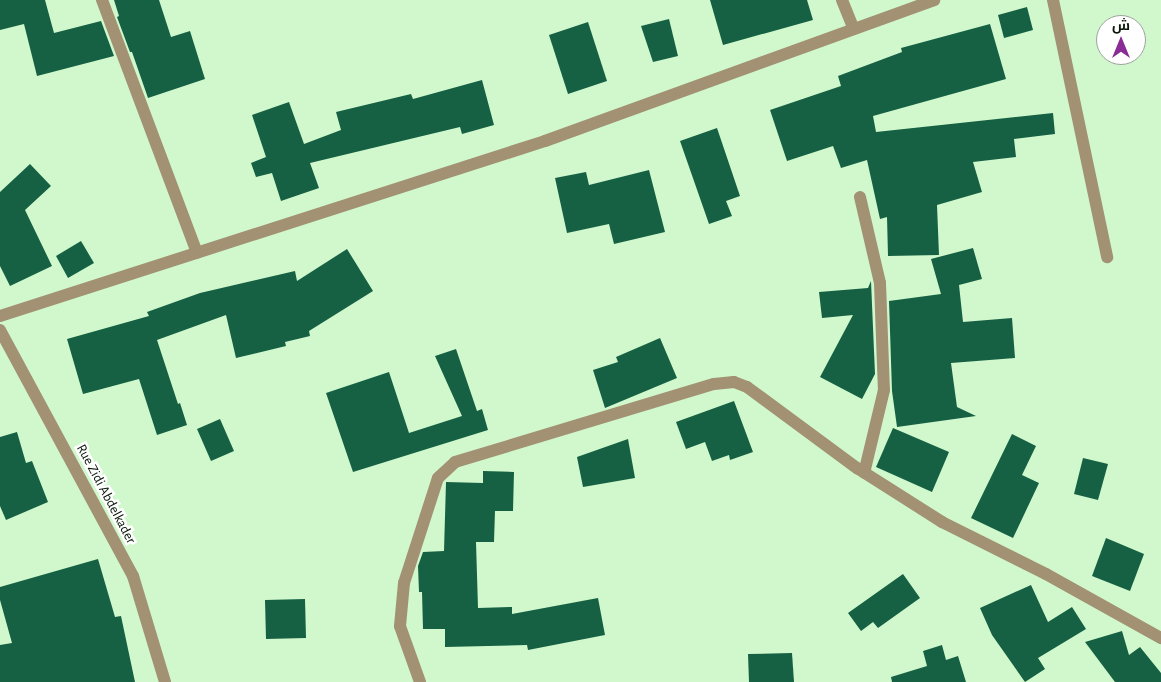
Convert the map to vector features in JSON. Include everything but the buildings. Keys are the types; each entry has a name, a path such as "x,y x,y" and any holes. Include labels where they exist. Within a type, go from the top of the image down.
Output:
{"street":[{"path":"102,0 197,253"},
{"path":"842,0 854,29"},
{"path":"0,316 545,141 934,0"},
{"path":"1053,0 1107,257"},
{"path":"860,198 880,283 884,390 864,473"},
{"name":"Rue Zidi Abdelkader","path":"0,330 133,576 165,682"},
{"path":"420,682 400,626 404,583 438,478 455,462 714,384 734,382 747,387 864,473 942,522 1046,574 1161,638"}]}
